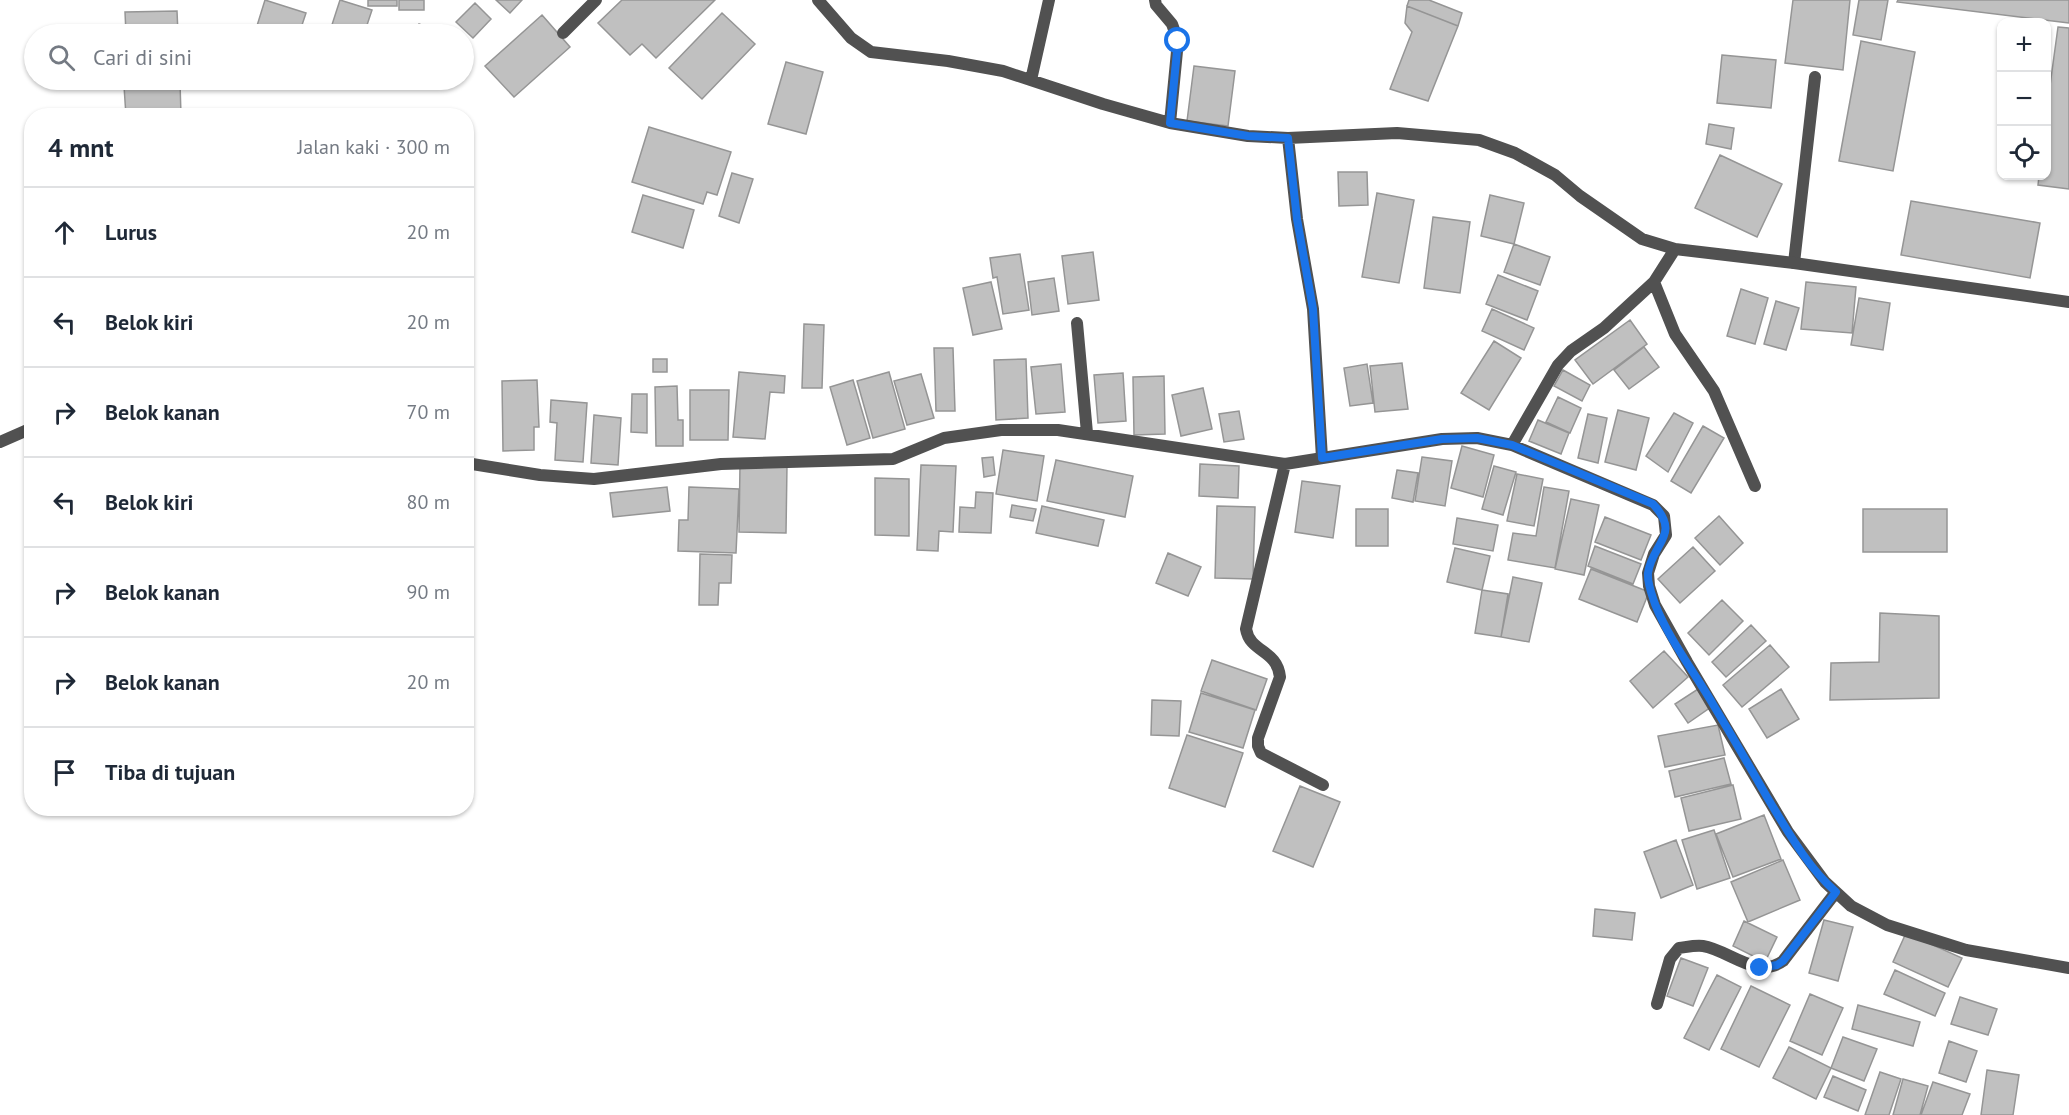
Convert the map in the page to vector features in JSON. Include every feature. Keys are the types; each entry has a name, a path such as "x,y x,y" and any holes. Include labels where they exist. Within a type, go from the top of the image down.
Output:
{"street":[{"path":"564,33 596,0"},
{"path":"818,0 851,38 871,52 948,61 1003,71 1170,123 1248,136 1288,138 1397,133 1479,140 1515,153 1555,175 1580,196 1642,239 1675,249 1794,263 2069,302"},
{"path":"1031,80 1049,0"},
{"path":"1155,0 1156,5 1172,24 1178,41 1170,123"},
{"path":"1794,263 1815,77"},
{"path":"1288,138 1297,219 1313,309 1322,458"},
{"path":"1512,445 1558,365 1571,351 1604,328 1654,282 1675,249"},
{"path":"1654,282 1675,334 1714,391 1755,486"},
{"path":"1077,323 1087,434"},
{"path":"474,464 540,475 594,479 721,464 893,459 944,438 1000,430 1058,430 1285,464 1442,439 1477,438 1512,445 1653,504 1664,516 1666,535 1654,554 1648,573 1649,586 1655,605 1788,832 1825,882 1851,906 1887,925 1966,950 2069,968"},
{"path":"0,442 24,432"},
{"path":"1285,464 1246,629 1251,641 1275,660 1279,666 1280,677 1257,746 1261,753 1323,785"},
{"path":"1657,1004 1670,959 1679,948 1704,946 1760,968 1777,965 1783,961 1836,892"}],"building":[{"path":"265,0 306,13 302,24 258,24"},
{"path":"340,0 372,10 367,24 332,24"},
{"path":"368,0 397,0 397,6 368,6"},
{"path":"399,0 424,0 424,10 399,10"},
{"path":"496,0 522,0 510,13"},
{"path":"622,0 715,0 656,58 642,44 630,55 598,23"},
{"path":"1409,0 1429,0 1462,13 1458,26 1407,6"},
{"path":"1793,0 1850,0 1843,70 1785,63"},
{"path":"1859,0 1888,0 1881,40 1853,35"},
{"path":"1898,0 2069,0 2069,23 2051,21 2051,18 2028,18 1897,2"},
{"path":"475,3 491,19 474,37 474,24 456,22"},
{"path":"1407,6 1458,26 1428,101 1390,89 1412,32 1405,23"},
{"path":"177,11 178,24 126,24 125,12"},
{"path":"722,13 755,44 702,99 669,68"},
{"path":"542,15 570,47 514,97 485,66"},
{"path":"2058,27 2069,28 2069,189 2038,185 2039,180 2051,180 2051,78"},
{"path":"1861,41 1915,52 1893,171 1839,161"},
{"path":"1722,55 1776,60 1771,108 1717,103"},
{"path":"786,62 823,72 806,134 768,124"},
{"path":"1194,66 1235,71 1228,126 1187,121"},
{"path":"124,90 180,90 181,108 125,108"},
{"path":"1709,124 1734,128 1731,149 1706,144"},
{"path":"649,127 731,152 717,195 707,192 703,204 632,182"},
{"path":"1720,155 1782,184 1757,237 1695,208"},
{"path":"1338,172 1367,172 1368,205 1339,206"},
{"path":"732,173 753,179 739,223 719,216"},
{"path":"1377,193 1414,200 1399,283 1362,277"},
{"path":"643,195 694,210 683,248 632,232"},
{"path":"1490,195 1524,203 1514,244 1481,236"},
{"path":"1911,201 2040,223 2030,278 1901,255"},
{"path":"1433,217 1470,222 1460,293 1424,288"},
{"path":"1514,244 1550,257 1540,285 1504,272"},
{"path":"1093,252 1099,300 1068,304 1062,256"},
{"path":"1020,254 1029,310 1003,314 997,277 993,278 990,258"},
{"path":"1498,275 1538,291 1527,320 1486,304"},
{"path":"1054,278 1059,311 1032,315 1028,282"},
{"path":"991,282 1002,329 973,335 963,288"},
{"path":"1806,282 1856,287 1852,333 1801,329"},
{"path":"1741,289 1768,298 1755,344 1727,336"},
{"path":"1859,298 1890,303 1883,350 1851,345"},
{"path":"1776,301 1799,308 1786,350 1764,344"},
{"path":"1492,309 1534,328 1524,350 1482,331"},
{"path":"1630,320 1647,344 1593,384 1575,360"},
{"path":"804,324 824,325 822,388 802,388"},
{"path":"1494,341 1521,358 1489,410 1461,393"},
{"path":"1644,347 1659,367 1629,389 1614,370"},
{"path":"934,348 953,348 955,411 936,411"},
{"path":"653,359 667,359 667,372 653,372"},
{"path":"1026,359 1028,418 996,420 994,360"},
{"path":"1402,363 1408,409 1375,412 1370,366"},
{"path":"1061,364 1065,412 1036,414 1031,367"},
{"path":"1367,364 1373,403 1350,406 1344,368"},
{"path":"1563,370 1590,385 1582,401 1554,386"},
{"path":"739,372 785,376 784,393 770,392 765,439 733,437"},
{"path":"889,372 905,429 873,438 857,381"},
{"path":"1123,373 1126,421 1098,423 1094,375"},
{"path":"921,374 934,418 907,425 894,381"},
{"path":"1164,376 1165,434 1134,435 1133,377"},
{"path":"537,380 539,427 534,427 534,450 503,451 502,381"},
{"path":"853,380 870,438 847,445 830,387"},
{"path":"677,386 678,420 683,420 683,446 656,446 655,387"},
{"path":"1203,388 1212,429 1181,436 1172,395"},
{"path":"690,390 729,390 728,440 690,440"},
{"path":"632,394 647,394 647,433 631,432"},
{"path":"1558,397 1581,408 1570,433 1546,422"},
{"path":"551,400 587,403 583,462 555,460 557,423 550,422"},
{"path":"1618,410 1649,418 1636,470 1605,462"},
{"path":"1239,411 1244,439 1224,442 1219,414"},
{"path":"1674,413 1693,423 1668,472 1646,456"},
{"path":"1588,414 1607,418 1598,463 1578,458"},
{"path":"594,415 621,418 618,465 591,463"},
{"path":"1538,420 1569,433 1561,454 1529,441"},
{"path":"1703,426 1724,438 1691,493 1671,481"},
{"path":"1462,446 1494,455 1483,497 1451,488"},
{"path":"1003,450 1044,456 1037,501 996,494"},
{"path":"993,457 995,475 984,477 982,458"},
{"path":"1422,457 1452,461 1445,506 1415,501"},
{"path":"1056,460 1133,476 1125,517 1047,501"},
{"path":"1200,464 1239,466 1238,498 1199,496"},
{"path":"740,465 787,465 786,533 739,532"},
{"path":"921,465 956,466 953,532 939,531 938,551 917,550"},
{"path":"1494,466 1516,472 1503,515 1482,509"},
{"path":"1397,470 1418,473 1413,502 1392,498"},
{"path":"1517,474 1543,479 1534,526 1507,521"},
{"path":"875,478 909,479 909,536 875,535"},
{"path":"1302,481 1340,486 1333,538 1295,532"},
{"path":"667,487 670,511 613,517 610,493"},
{"path":"689,487 739,489 736,553 678,551 679,520 688,520"},
{"path":"1544,487 1569,491 1555,568 1508,560 1513,533 1536,536"},
{"path":"976,492 993,493 991,533 959,532 960,507 975,508"},
{"path":"1571,499 1599,505 1584,575 1555,569"},
{"path":"1012,505 1036,509 1033,521 1010,517"},
{"path":"1042,506 1104,520 1098,546 1036,533"},
{"path":"1217,506 1255,507 1253,579 1215,578"},
{"path":"1356,509 1388,509 1388,546 1356,546"},
{"path":"1863,509 1947,509 1947,552 1863,552"},
{"path":"1719,516 1743,543 1720,565 1695,538"},
{"path":"1605,517 1651,535 1641,560 1595,542"},
{"path":"1457,518 1498,525 1493,551 1453,544"},
{"path":"1595,546 1641,564 1633,584 1588,566"},
{"path":"1693,547 1715,571 1680,603 1658,579"},
{"path":"1455,548 1490,556 1482,590 1447,582"},
{"path":"1168,553 1201,567 1188,596 1156,583"},
{"path":"700,554 732,555 731,583 719,583 718,605 699,605"},
{"path":"1591,569 1649,592 1637,622 1579,599"},
{"path":"1513,577 1542,583 1529,642 1501,637"},
{"path":"1482,590 1508,594 1501,637 1475,633"},
{"path":"1722,600 1743,621 1709,655 1688,633"},
{"path":"1880,613 1939,616 1939,698 1830,700 1831,663 1879,662"},
{"path":"1751,625 1766,641 1726,677 1712,662"},
{"path":"1770,645 1789,667 1742,707 1723,685"},
{"path":"1664,651 1688,677 1653,708 1630,681"},
{"path":"1212,660 1267,679 1256,710 1201,691"},
{"path":"1698,689 1711,707 1688,723 1675,704"},
{"path":"1781,689 1799,719 1767,738 1749,709"},
{"path":"1201,693 1255,710 1243,748 1189,732"},
{"path":"1152,700 1181,701 1179,736 1151,735"},
{"path":"1718,725 1725,755 1665,767 1658,736"},
{"path":"1187,735 1243,753 1225,807 1169,788"},
{"path":"1724,758 1731,784 1675,797 1669,771"},
{"path":"1733,785 1741,819 1689,831 1681,798"},
{"path":"1300,786 1340,802 1313,867 1273,851"},
{"path":"1764,815 1781,859 1733,877 1716,834"},
{"path":"1714,830 1730,878 1697,889 1682,840"},
{"path":"1676,840 1693,885 1661,898 1644,852"},
{"path":"1783,860 1800,900 1748,922 1731,882"},
{"path":"1595,909 1635,913 1632,940 1593,936"},
{"path":"1824,920 1853,927 1838,981 1809,973"},
{"path":"1744,921 1777,937 1765,962 1733,946"},
{"path":"1906,933 1962,958 1948,987 1893,962"},
{"path":"1681,958 1708,968 1693,1006 1667,996"},
{"path":"1895,970 1945,993 1935,1016 1884,994"},
{"path":"1717,975 1741,987 1709,1050 1684,1038"},
{"path":"1751,986 1790,1005 1759,1067 1721,1049"},
{"path":"1810,994 1843,1008 1822,1055 1790,1041"},
{"path":"1960,997 1997,1009 1988,1035 1951,1024"},
{"path":"1858,1005 1920,1022 1913,1046 1852,1029"},
{"path":"1843,1037 1877,1049 1864,1081 1831,1068"},
{"path":"1949,1041 1977,1051 1966,1082 1939,1073"},
{"path":"1789,1047 1831,1068 1816,1099 1773,1078"},
{"path":"1987,1070 2019,1075 2013,1115 1981,1115"},
{"path":"1880,1072 1901,1079 1889,1115 1865,1115"},
{"path":"1833,1076 1866,1090 1858,1111 1824,1097"},
{"path":"1903,1079 1928,1086 1920,1115 1893,1115"},
{"path":"1933,1082 1970,1094 1962,1115 1921,1115"}],"route":[{"path":"1178,41 1170,123 1248,136 1288,138 1297,219 1313,309 1322,458 1442,439 1477,438 1512,445 1653,504 1664,516 1666,535 1654,554 1648,573 1649,586 1655,605 1788,832 1825,882 1836,892 1783,961 1768,968 1760,968"}]}
